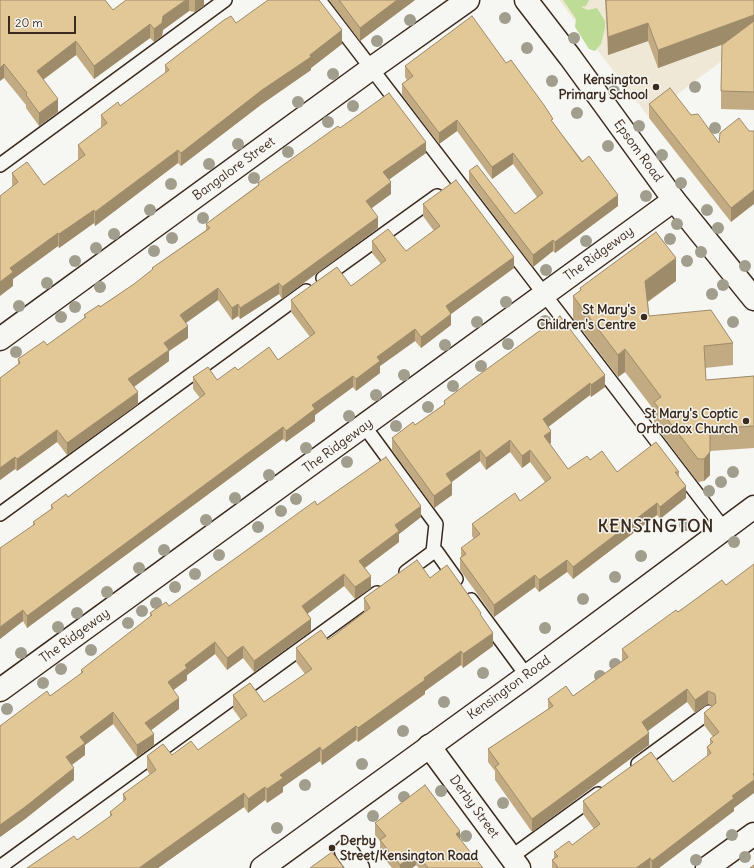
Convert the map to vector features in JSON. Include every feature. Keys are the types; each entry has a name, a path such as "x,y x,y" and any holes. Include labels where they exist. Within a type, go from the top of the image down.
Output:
{"street":[{"name":"Bangalore Street","path":"0,340 372,68 468,0"},
{"name":"Epsom Road","path":"526,0 570,57 674,200 754,299"},
{"name":"The Ridgeway","path":"0,690 365,427 545,293 674,200"},
{"name":"Kensington Road","path":"262,868 428,746 527,676 754,507"},
{"name":"Derby Street","path":"428,746 515,863"},
{"path":"707,868 754,834"}],"lane":[{"path":"320,0 724,529"},
{"path":"0,165 218,2"},
{"path":"0,514 458,180"},
{"path":"0,867 433,552 436,524 365,427"},
{"path":"433,552 436,551 527,676"},
{"path":"627,772 709,712"},
{"path":"515,863 608,786"}],"shaded area":[{"name":"Kensington Primary School","path":"559,0 754,0 726,58 648,116"}],"green space":[{"path":"563,0 589,0 586,6 581,7 588,10 597,8 605,21 605,28 601,44 595,51 589,49 575,27 576,19"}],"building":[{"path":"0,0 105,0 113,10 126,0 186,0 163,16 162,23 154,29 150,24 94,66 76,41 37,71 58,99 39,113 26,95 27,93 4,64 0,68"},
{"path":"268,0 319,0 342,30 310,55 311,57 262,90 181,153 178,150 95,212 94,210 59,234 58,233 10,268 13,272 0,282 0,196 18,182 12,173 27,162 44,185 85,155 78,145 107,123 101,115 118,102 120,106 169,70 165,65 224,20 231,16 236,23"},
{"path":"339,0 397,0 360,28"},
{"path":"606,0 754,0 754,15 658,50 648,23 608,37"},
{"path":"472,16 506,63 511,60 544,105 553,119 551,120 582,162 589,156 618,195 555,242 553,240 533,255 469,171 477,165 515,214 543,193 513,153 492,167 457,120 439,133 402,84 413,76 405,66"},
{"path":"754,21 754,92 721,91 722,45"},
{"path":"670,88 691,115 698,114 719,143 720,133 739,118 749,131 754,131 754,190 731,208 649,104"},
{"path":"389,93 426,142 383,172 391,182 366,201 378,217 282,287 279,283 240,308 238,304 232,308 218,288 180,315 188,326 164,343 169,350 128,379 138,392 67,443 57,430 17,459 15,457 0,468 0,378 20,363 18,359 44,341 47,345 86,317 84,315 99,305 100,307 134,284 153,269 152,268 210,228 206,224 259,185 258,183 338,126 340,128"},
{"path":"456,180 514,257 446,306 451,314 421,337 415,329 377,357 380,361 356,379 353,376 312,405 315,409 286,431 283,427 27,616 23,610 0,627 0,548 35,524 33,522 53,508 51,505 66,494 68,497 205,394 193,377 208,367 217,380 235,367 238,370 269,347 278,360 315,333 291,300 337,267 351,286 386,260 372,241 388,229 406,251 440,226 423,204"},
{"path":"656,232 676,258 645,281 649,316 711,310 733,343 704,346 706,380 754,376 754,426 710,429 710,452 704,459 698,459 654,402 661,397 625,349 618,355 573,296 581,290 580,288"},
{"path":"560,316 605,375 591,385 590,383 543,419 551,431 544,436 568,469 587,456 590,460 602,451 617,472 656,442 679,472 675,472 686,486 660,507 657,503 573,567 567,560 539,580 535,575 494,605 460,558 466,554 461,548 480,534 472,524 515,493 520,501 551,478 530,450 522,456 510,440 486,458 480,450 446,474 452,483 434,496 392,438 413,422 415,425 445,404 444,401"},
{"path":"386,457 421,506 395,525 399,531 359,561 371,576 355,587 344,574 302,606 311,619 254,661 243,646 227,658 215,642 185,665 187,668 168,682 179,698 145,723 154,734 137,745 113,712 80,737 85,743 66,757 74,768 0,825 0,726 47,691 50,696 83,672 81,670 152,615 150,613 166,602 169,606 315,501 317,505"},
{"path":"417,560 430,578 447,565 481,613 480,614 493,633 463,654 461,651 424,678 425,680 358,728 356,726 322,751 320,747 280,775 283,778 267,789 265,787 248,799 244,793 139,868 27,868 74,836 77,840 112,815 110,812 126,799 123,794 156,770 147,756 163,744 172,755 191,741 198,750 247,715 233,695 250,683 264,702 312,669 296,648 321,630 328,640 370,608 364,598"},
{"path":"754,564 754,780 732,796 734,798 652,861 650,858 636,868 556,868 558,867 552,860 558,856 554,852 569,841 572,845 600,824 583,801 651,752 673,782 711,753 707,747 713,742 710,739 719,732 704,713 716,703 715,694 708,691 695,700 687,689 642,722 649,733 532,819 495,767 499,764 488,749 553,706 548,699 566,686 573,696 628,657 622,649 676,610 678,612 722,580 726,585"},
{"path":"425,785 460,831 456,834 483,868 428,868 416,853 400,865 380,840 386,836 375,823"},
{"path":"332,852 344,868 310,868"}],"place":[{"name":"Kensington Primary School","path":"656,87"},
{"name":"St Mary's Children's Centre","path":"644,317"},
{"name":"St Mary's Coptic Orthodox Church","path":"746,421"},
{"name":"Derby Street/Kensington Road","path":"332,848"}],"district":[{"name":"KENSINGTON","path":"656,527"}]}
